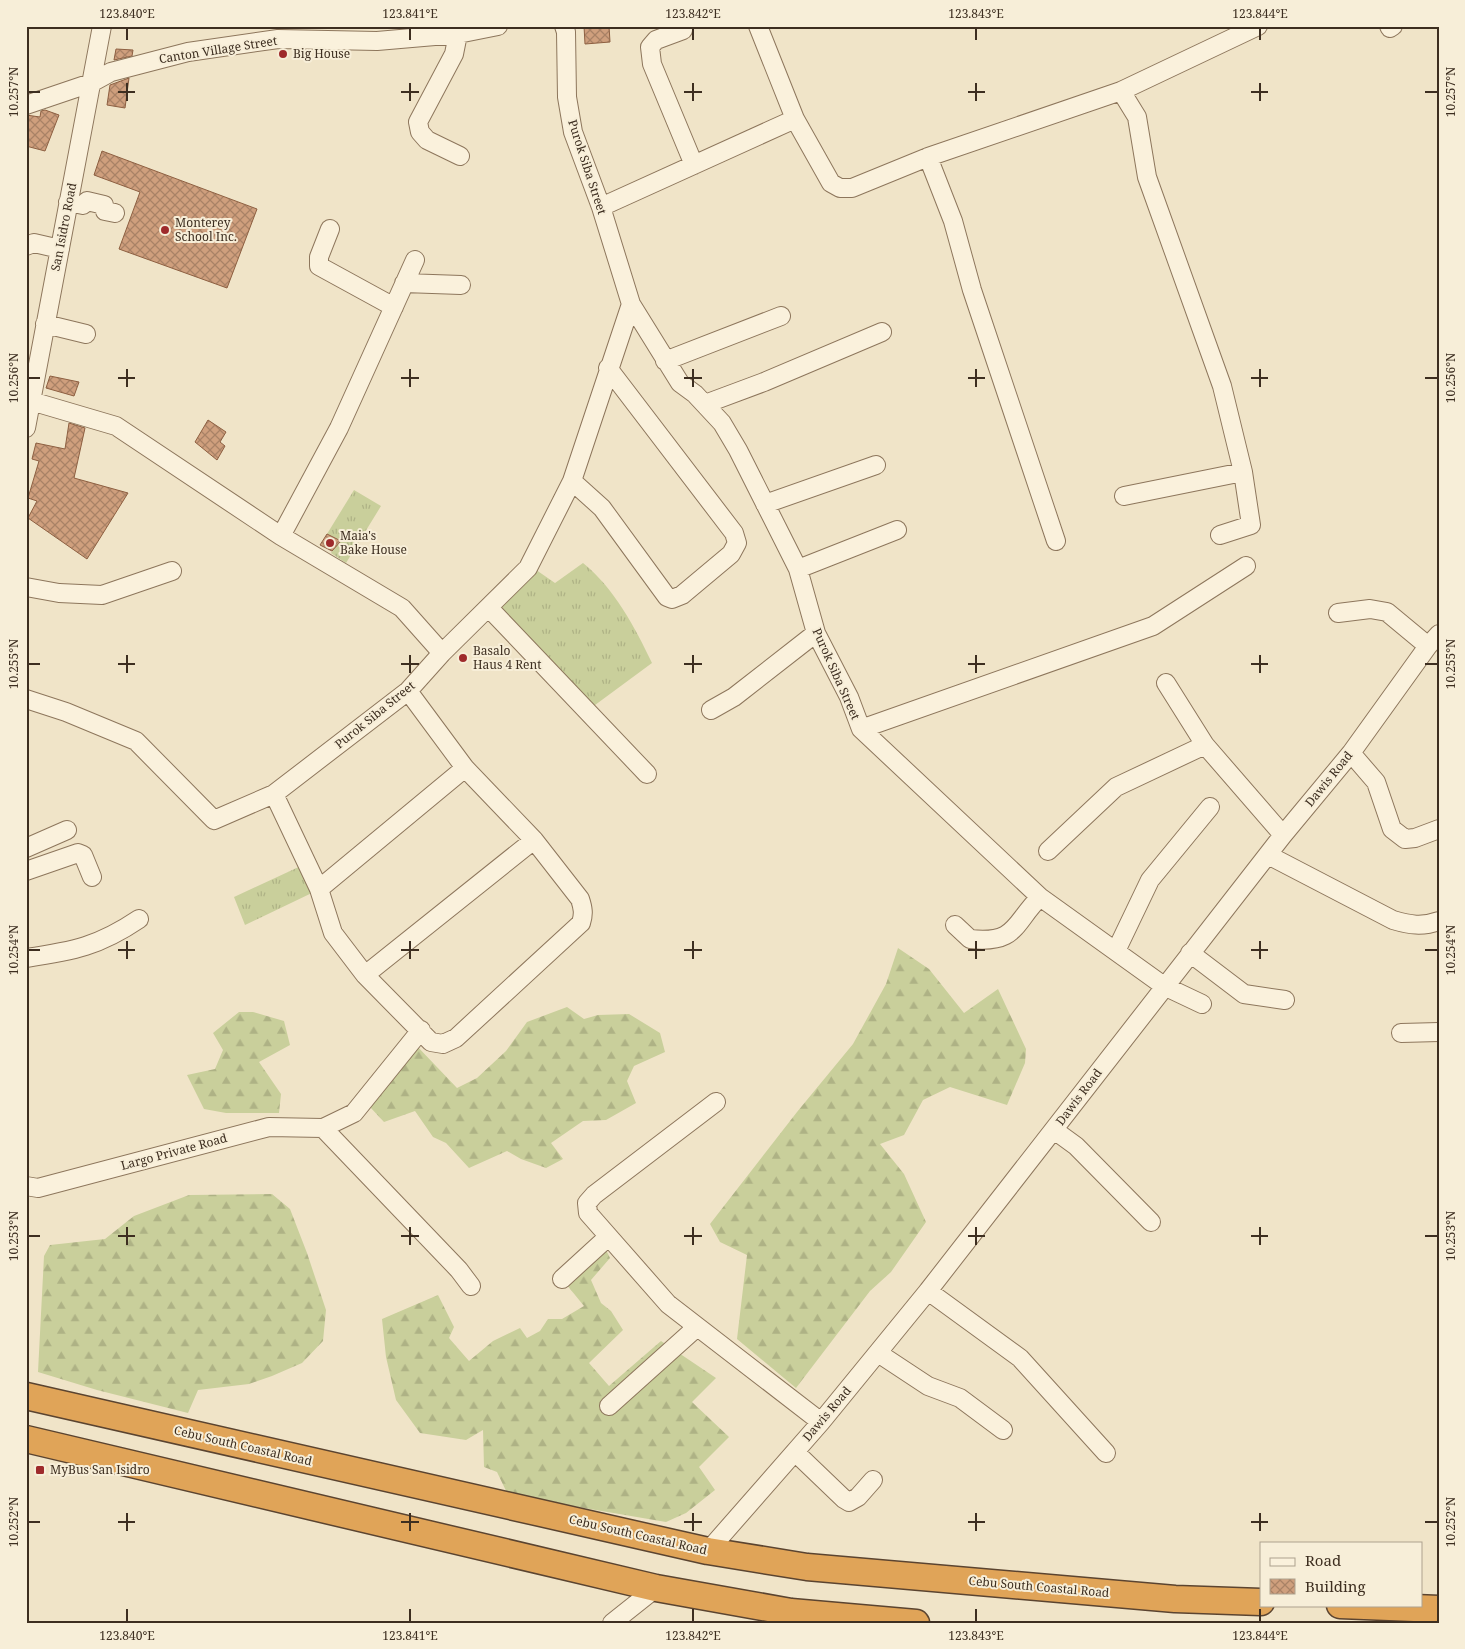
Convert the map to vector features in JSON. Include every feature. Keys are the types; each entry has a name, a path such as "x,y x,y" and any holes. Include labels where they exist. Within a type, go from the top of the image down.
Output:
{"highway":[{"name":"Cebu South Coastal Road","path":"26,1396 708,1551 807,1567 1175,1599 1260,1602"},
{"path":"26,1439 656,1588 791,1612 916,1623"},
{"path":"1365,1606 1439,1609"}],"street":[{"name":"San Isidro Road","path":"26,428 60,249 76,204 91,83 102,26"},
{"name":"Canton Village Street","path":"26,105 91,83 118,70 188,52 278,39 377,41 458,34 498,26"},
{"name":"Purok Siba Street","path":"564,26 566,32 567,97 573,132 600,207 630,304 680,383 705,404 722,423 738,450 798,569 816,633 849,697 861,729 1040,897 1164,986 1202,1004"},
{"path":"758,26 794,118 831,183 840,188 852,188 928,157 1121,91 1258,26"},
{"path":"1389,26 1390,28 1393,26"},
{"path":"683,30 656,40 650,47 655,71 694,165"},
{"path":"458,34 454,54 418,122 420,132 428,140 460,156"},
{"path":"1121,91 1137,117 1147,177 1222,386 1243,472 1251,525 1220,535"},
{"path":"600,207 794,118"},
{"path":"928,157 953,222 972,290 1056,541"},
{"path":"76,204 85,212 101,215 110,212"},
{"path":"330,229 319,257 319,266 394,307"},
{"path":"26,246 34,244 60,249"},
{"path":"281,536 339,428 415,260"},
{"path":"404,283 461,285"},
{"name":"Purok Siba Street","path":"26,699 66,712 136,741 211,819 274,794 408,691 442,653 528,568 572,480 630,304"},
{"path":"665,361 781,316"},
{"path":"46,324 86,334"},
{"path":"705,404 764,382 882,332"},
{"path":"572,480 602,508 667,597 672,599 682,595 730,554 737,543 734,533 608,368"},
{"path":"31,401 116,426 281,536 402,608 442,653"},
{"path":"765,504 876,465"},
{"path":"1124,496 1243,472"},
{"path":"798,569 897,530"},
{"path":"861,729 1153,626 1246,566"},
{"path":"26,587 59,593 102,595 172,571"},
{"path":"489,608 647,774"},
{"path":"1338,614 1370,609 1387,612 1433,640"},
{"path":"711,710 734,697 816,633"},
{"name":"Dawis Road","path":"708,1551 821,1422 928,1291 1283,834 1351,753 1433,640"},
{"path":"1166,683 1205,745 1283,834"},
{"path":"274,794 319,889 333,933 366,975 431,1042 450,1042 456,1038 581,923 584,915 580,899 534,840 465,768 408,691"},
{"path":"1048,850 1116,787 1205,745"},
{"path":"1351,753 1376,782 1392,829 1405,839 1415,838 1439,829"},
{"path":"319,889 465,768"},
{"path":"1116,952 1150,880 1210,807"},
{"path":"26,848 67,830"},
{"path":"366,975 534,840"},
{"path":"26,871 78,853 83,854 92,877"},
{"path":"1268,855 1394,920 1409,925 1425,926 1439,922"},
{"path":"955,925 970,939 994,940 1014,930 1040,897"},
{"path":"26,958 92,946 113,937 139,919"},
{"path":"1190,954 1244,994 1285,1000"},
{"name":"Largo Private Road","path":"26,1186 38,1188 269,1127 323,1128 354,1113 421,1030"},
{"path":"1401,1033 1439,1032"},
{"path":"716,1102 594,1194 587,1203 588,1212 668,1304 821,1422"},
{"path":"323,1128 460,1270 470,1286"},
{"path":"1054,1130 1076,1146 1151,1222"},
{"path":"562,1279 608,1236"},
{"path":"928,1291 1020,1358 1106,1453"},
{"path":"609,1406 697,1327"},
{"path":"878,1353 928,1386 960,1398 1003,1430"},
{"path":"794,1452 844,1499 850,1502 858,1497 873,1480"},
{"path":"612,1623 656,1588"}],"green space":[{"path":"354,490 381,506 346,563 331,553 340,540 327,534"},
{"path":"583,563 604,584 623,609 652,663 591,708 494,608 529,565 555,583"},
{"path":"303,865 316,891 245,925 234,897"},
{"path":"898,948 929,969 964,1013 998,989 1026,1049 1025,1063 1007,1105 950,1087 923,1100 904,1135 880,1144 904,1174 926,1222 891,1272 870,1291 796,1388 737,1339 747,1255 720,1242 710,1224 797,1112 853,1044 886,984"},
{"path":"567,1007 584,1019 598,1015 629,1014 660,1033 665,1052 634,1066 627,1081 636,1103 606,1120 583,1121 551,1143 563,1159 546,1168 521,1159 507,1151 469,1168 446,1143 433,1137 415,1111 384,1122 370,1107 414,1043 457,1088 477,1078 506,1051 527,1022"},
{"path":"239,1012 253,1012 284,1021 290,1045 259,1062 281,1094 279,1113 226,1113 204,1109 187,1075 215,1069 223,1050 213,1033"},
{"path":"272,1194 290,1209 326,1310 323,1341 302,1363 249,1384 198,1390 188,1413 97,1390 38,1372 44,1256 50,1245 105,1239 134,1216 189,1195"},
{"path":"606,1250 610,1258 591,1280 601,1303 611,1311 623,1330 589,1363 609,1386 661,1341 716,1378 692,1402 729,1437 699,1467 715,1490 686,1513 666,1522 508,1495 497,1472 484,1467 483,1430 466,1440 420,1433 396,1400 386,1357 382,1319 438,1295 454,1327 449,1338 469,1361 493,1341 520,1328 527,1338 540,1331 548,1319 562,1319 584,1306 562,1279"}],"building":[{"path":"584,26 609,26 610,42 585,44"},
{"path":"116,49 133,50 132,56 114,60"},
{"path":"129,78 125,108 107,105 110,85"},
{"path":"45,110 59,115 45,151 26,146 26,115 40,117 41,111"},
{"path":"102,151 257,209 227,288 119,249 140,192 94,175"},
{"path":"50,376 79,382 74,396 46,388"},
{"path":"208,420 226,432 220,442 225,446 217,460 195,442"},
{"path":"69,423 85,428 74,478 128,493 87,559 28,518 37,501 28,498 39,461 32,459 36,443 65,449"},
{"name":"Maia's Bake House","path":"327,534 341,541 332,551 320,545"}],"place":[{"name":"Big House","path":"283,54"},
{"name":"Monterey School Inc.","path":"165,230"},
{"name":"Maia's Bake House","path":"330,543"},
{"name":"Basalo Haus 4 Rent","path":"463,658"},
{"name":"MyBus San Isidro","path":"40,1470"}]}
